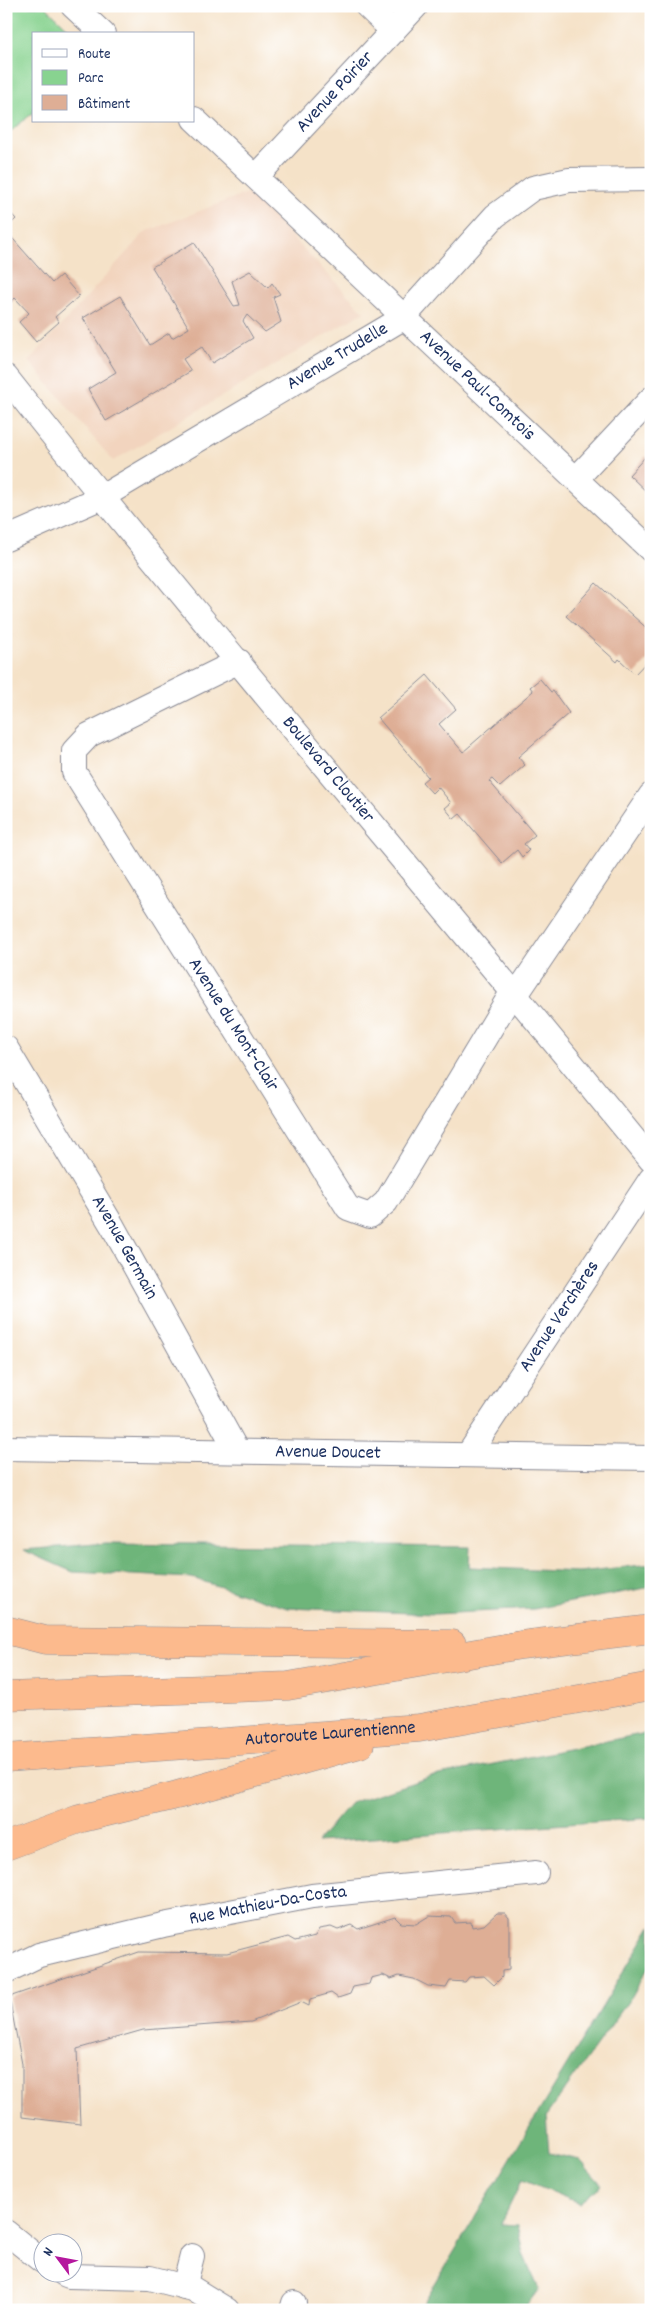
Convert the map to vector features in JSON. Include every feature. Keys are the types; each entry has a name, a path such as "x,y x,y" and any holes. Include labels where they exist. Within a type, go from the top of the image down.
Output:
{"highway":[{"path":"6,1696 288,1686 521,1644 651,1629"},
{"path":"6,1630 45,1640 521,1644"},
{"name":"Autoroute Laurentienne","path":"6,1758 419,1728 651,1686"},
{"path":"6,1846 79,1819 177,1795 419,1728"}],"street":[{"path":"73,6 100,32"},
{"path":"367,6 393,31"},
{"name":"Avenue Poirier","path":"256,177 416,6"},
{"name":"Avenue Paul-Comtois","path":"195,120 651,550"},
{"name":"Avenue Trudelle","path":"6,539 102,497 403,318 495,216 533,188 569,180 651,178"},
{"name":"Boulevard Cloutier","path":"6,377 102,497 651,1160"},
{"path":"576,479 651,399"},
{"name":"Avenue du Mont-Clair","path":"239,661 90,735 74,751 74,772 348,1208 370,1216 386,1202 514,993 651,795"},
{"name":"Avenue Germain","path":"6,1048 113,1227 237,1451"},
{"name":"Avenue Verchères","path":"468,1454 651,1179"},
{"name":"Avenue Doucet","path":"6,1448 651,1458"},
{"name":"Rue Mathieu-Da-Costa","path":"6,1971 39,1955 163,1925 312,1896 536,1873"},
{"path":"6,2232 32,2253"},
{"path":"184,2287 192,2256"},
{"path":"82,2276 150,2278 193,2289 228,2310"}],"shaded area":[{"path":"249,192 364,312 113,461 29,361 145,232"}],"green space":[{"path":"6,6 45,6 72,32 32,32 32,114 6,135"},
{"path":"107,1543 470,1547 469,1567 579,1572 651,1564 651,1587 534,1609 435,1614 288,1608 192,1578 73,1572 23,1550"},
{"path":"651,1732 651,1818 317,1842 350,1803 430,1777"},
{"path":"651,1926 651,1963 632,1996 546,2116 549,2153 580,2160 602,2185 579,2203 522,2180 501,2224 517,2225 523,2254 539,2289 523,2310 419,2310"}],"building":[{"path":"6,208 16,219 6,228"},
{"path":"6,231 52,283 61,275 79,296 55,317 59,322 36,342 19,322 29,313 15,298 9,304 6,301"},
{"path":"194,242 234,306 240,305 232,281 250,271 268,288 272,283 280,294 273,297 281,322 265,332 247,315 243,321 253,338 212,363 202,347 183,359 191,371 106,421 88,389 116,372 83,318 120,296 150,345 169,333 172,338 189,328 152,267"},
{"path":"646,456 651,460 651,496 629,475"},
{"path":"596,583 651,632 651,657 635,674 619,659 617,662 566,616"},
{"path":"427,675 456,709 439,724 463,752 533,691 530,687 540,679 551,692 553,691 569,713 518,757 525,765 500,787 492,779 489,781 535,835 524,844 529,850 522,857 517,850 502,863 460,814 454,819 445,808 451,803 438,787 432,793 422,782 428,777 378,718"},
{"path":"497,1913 505,1913 509,1918 509,1970 502,1971 502,1977 494,1985 484,1976 469,1977 465,1982 450,1981 446,1988 428,1986 414,1979 399,1976 391,1979 383,1975 371,1978 369,1984 353,1987 350,1994 338,1998 331,1993 310,1999 309,2006 301,2002 251,2022 143,2030 77,2049 80,2124 22,2117 22,2064 9,1997 139,1952 227,1953 288,1937 295,1941 315,1936 319,1929 331,1927 338,1930 352,1925 358,1929 395,1917 401,1923 416,1924 429,1916 451,1917 455,1923 471,1922 472,1927 484,1925"}]}
